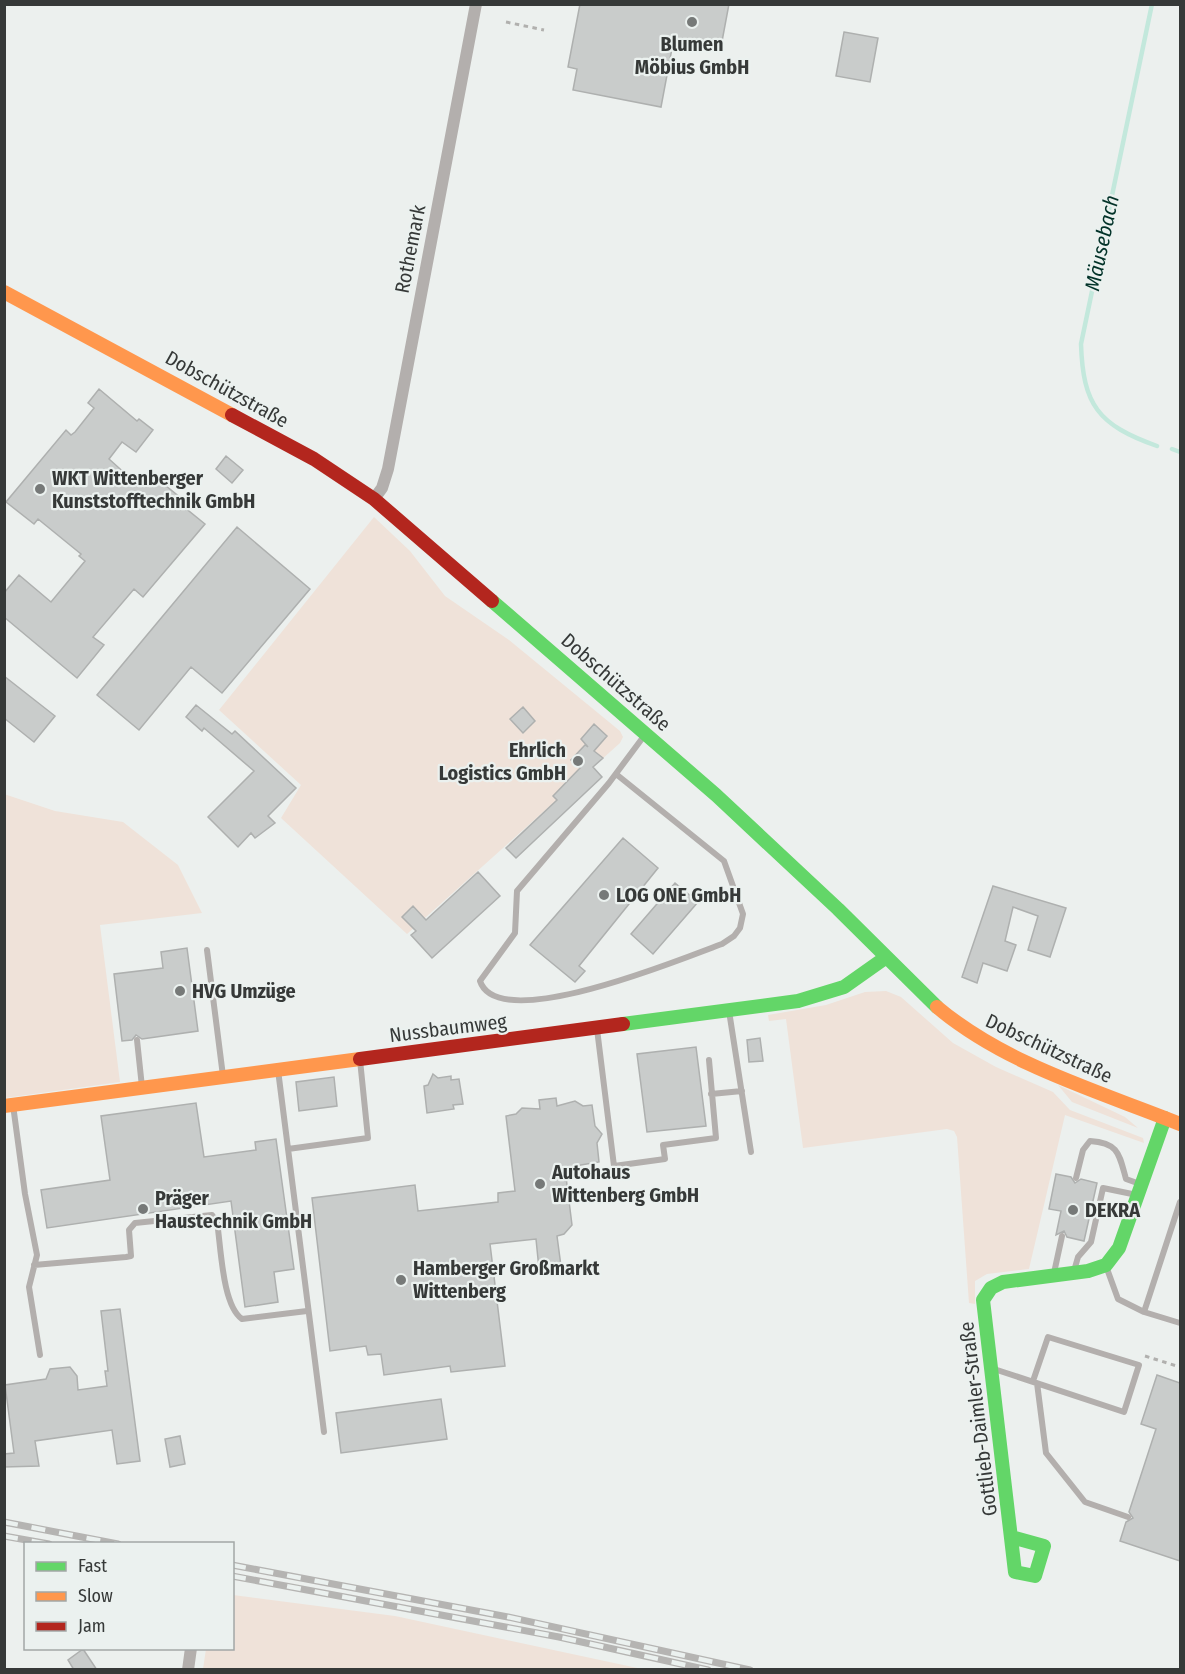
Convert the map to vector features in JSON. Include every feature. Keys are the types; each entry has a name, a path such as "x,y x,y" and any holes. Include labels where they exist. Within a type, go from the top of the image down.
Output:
{"street":[{"name":"Rothemark","path":"374,499 382,488 388,469 476,4"},
{"name":"Dobschützstraße","path":"4,292 107,345 314,459 374,499 646,733 774,848 928,1001 990,1045 1077,1084 1180,1124"},
{"name":"Nussbaumweg","path":"9,1105 798,1001 829,993 854,981 885,958"},
{"path":"1106,1265 1119,1248 1165,1118"},
{"name":"Gottlieb-Daimler-Straße","path":"1011,1537 983,1300 991,1288 1004,1281 1074,1273 1106,1265"},
{"path":"188,1670 191,1650"}],"lane":[{"path":"616,774 724,861 741,905 740,928 729,941 627,979 543,1000 525,1002 489,992 482,987 482,977 515,933 517,891 616,774 646,733"},
{"path":"207,950 223,1077"},
{"path":"729,1011 751,1152"},
{"path":"597,1028 614,1167 665,1159 663,1145 716,1138 709,1059"},
{"path":"137,1040 142,1087"},
{"path":"288,1149 368,1138 360,1059"},
{"path":"278,1069 324,1432"},
{"path":"711,1094 742,1091"},
{"path":"9,1105 37,1255 30,1287 40,1355"},
{"path":"1076,1178 1083,1150 1090,1141 1106,1142 1118,1152 1126,1179 1139,1190"},
{"path":"1074,1273 1078,1257 1091,1242 1103,1188 1139,1190"},
{"path":"1144,1312 1180,1202"},
{"path":"34,1265 131,1256 129,1230 135,1223 212,1215 217,1222 227,1291 234,1314 242,1319 307,1311"},
{"path":"1054,1275 1062,1236"},
{"path":"1106,1265 1118,1299 1144,1312 1180,1323"},
{"path":"991,1367 1035,1382 1124,1412 1139,1365 1048,1337 1035,1382 1046,1453 1085,1502 1128,1516"}],"path":[{"path":"506,22 544,30"},
{"path":"1139,1365 1142,1355 1180,1367"}],"shaded area":[{"path":"374,517 410,551 445,596 509,640 620,731 623,737 620,743 407,934 281,818 301,785 219,710"},
{"path":"4,794 55,811 123,822 178,865 202,913 100,925 120,1082 5,1098"},
{"path":"886,991 901,997 953,1043 996,1067 1053,1092 1070,1110 1143,1138 1144,1143 1065,1115 1029,1269 987,1274 975,1281 975,1304 969,1303 957,1137 954,1131 947,1129 803,1148 786,1019 769,1021 768,1015 826,1005 865,992"},
{"path":"1058,1085 1125,1117 1138,1128 1072,1102"},
{"path":"234,1595 395,1616 642,1669 203,1669 206,1650 234,1650"}],"building":[{"path":"580,4 729,4 720,52 673,43 661,107 573,90 577,69 568,67"},
{"path":"844,32 878,38 870,82 836,76"},
{"path":"99,389 137,421 139,419 153,430 136,452 122,442 109,459 138,485 140,483 146,487 155,477 187,503 184,507 205,524 143,597 134,589 93,637 104,645 77,678 4,617 4,593 19,575 51,602 85,561 79,556 81,554 38,519 34,524 6,502 66,430 71,435 75,432 94,408 88,403"},
{"path":"226,456 243,470 232,483 216,469"},
{"path":"237,527 310,589 222,693 191,667 139,730 97,695"},
{"path":"4,676 55,716 34,742 4,718"},
{"path":"196,705 232,734 235,731 296,788 268,816 275,823 255,838 251,833 238,847 208,817 254,771 204,728 202,731 186,717"},
{"path":"523,707 535,721 523,733 510,719"},
{"path":"594,724 607,736 594,751 603,758 593,767 602,777 516,858 506,848 557,800 553,796 580,768 571,760 585,745 588,747 581,739"},
{"name":"LOG ONE GmbH","path":"623,838 658,868 579,966 585,971 575,982 530,945"},
{"path":"478,872 500,896 432,958 411,935 416,931 402,917 413,906 426,920"},
{"name":"LOG ONE GmbH","path":"675,883 698,902 653,954 631,934"},
{"path":"993,886 1066,908 1050,957 1028,950 1038,916 1013,907 1005,941 1016,945 1007,971 983,963 977,983 962,977"},
{"path":"187,948 198,1031 142,1039 136,1035 132,1040 122,1041 114,974 163,968 161,952"},
{"path":"760,1038 763,1061 749,1062 747,1040"},
{"path":"696,1047 706,1126 647,1132 637,1054"},
{"path":"433,1074 438,1078 451,1076 451,1080 459,1079 463,1104 453,1105 454,1109 427,1113 424,1086 428,1085"},
{"path":"334,1077 337,1106 299,1111 296,1082"},
{"path":"556,1098 557,1106 575,1101 583,1106 592,1105 595,1126 602,1134 597,1143 599,1162 575,1166 566,1177 572,1225 564,1234 557,1236 561,1266 539,1269 536,1239 490,1244 505,1366 451,1372 450,1366 384,1375 381,1354 368,1355 366,1346 330,1351 312,1198 415,1185 418,1211 498,1202 498,1193 515,1191 506,1116 516,1114 522,1108 540,1109 539,1100"},
{"name":"Präger Haustechnik GmbH","path":"196,1103 204,1157 256,1150 255,1142 276,1139 294,1269 274,1272 278,1302 245,1307 231,1201 47,1228 41,1190 110,1180 101,1116"},
{"name":"DEKRA","path":"1056,1174 1071,1177 1075,1183 1081,1179 1097,1183 1084,1241 1067,1237 1064,1231 1056,1235 1061,1211 1049,1209"},
{"path":"120,1309 140,1461 117,1464 112,1430 35,1441 39,1466 4,1467 4,1454 14,1453 5,1385 46,1379 50,1369 70,1367 77,1376 78,1390 107,1386 105,1371 108,1371 101,1311"},
{"path":"1157,1375 1180,1383 1180,1561 1120,1541 1126,1522 1133,1518 1129,1512 1156,1429 1141,1424"},
{"path":"441,1399 447,1439 341,1453 336,1413"},
{"path":"180,1436 185,1464 170,1467 165,1439"},
{"path":"84,1650 97,1670 74,1670 68,1660"}],"waterway":[{"name":"Mäusebach","path":"1152,4 1081,344 1085,383 1090,398 1098,410 1121,430 1157,446"},
{"name":"Mäusebach","path":"1172,449 1180,452"}],"railway":[{"path":"4,1522 108,1542"},
{"path":"4,1536 38,1542"},
{"path":"234,1565 508,1617 750,1670"},
{"path":"234,1576 559,1637 708,1670"}],"traffic: fast":[{"path":"492,601 716,795 838,909 937,1007"},
{"path":"623,1024 798,1001 844,987 885,958"},
{"path":"1011,1537 1044,1546 1035,1576 1015,1572 983,1300 991,1288 1003,1282 1088,1271 1106,1265 1119,1248 1165,1118"}],"traffic: slow":[{"path":"4,292 232,415"},
{"path":"937,1007 964,1027 1023,1061 1085,1088 1180,1124"},
{"path":"4,1106 360,1059"}],"traffic: jam":[{"path":"232,415 314,459 374,499 492,601"},
{"path":"360,1059 623,1024"}],"place":[{"name":"Blumen Möbius GmbH","path":"692,22"},
{"name":"WKT Wittenberger Kunststofftechnik GmbH","path":"40,489"},
{"name":"Ehrlich Logistics GmbH","path":"578,761"},
{"name":"LOG ONE GmbH","path":"604,895"},
{"name":"HVG Umzüge","path":"180,991"},
{"name":"Autohaus Wittenberg GmbH","path":"540,1184"},
{"name":"Präger Haustechnik GmbH","path":"143,1209"},
{"name":"DEKRA","path":"1073,1210"},
{"name":"Hamberger Großmarkt Wittenberg","path":"401,1280"}]}
